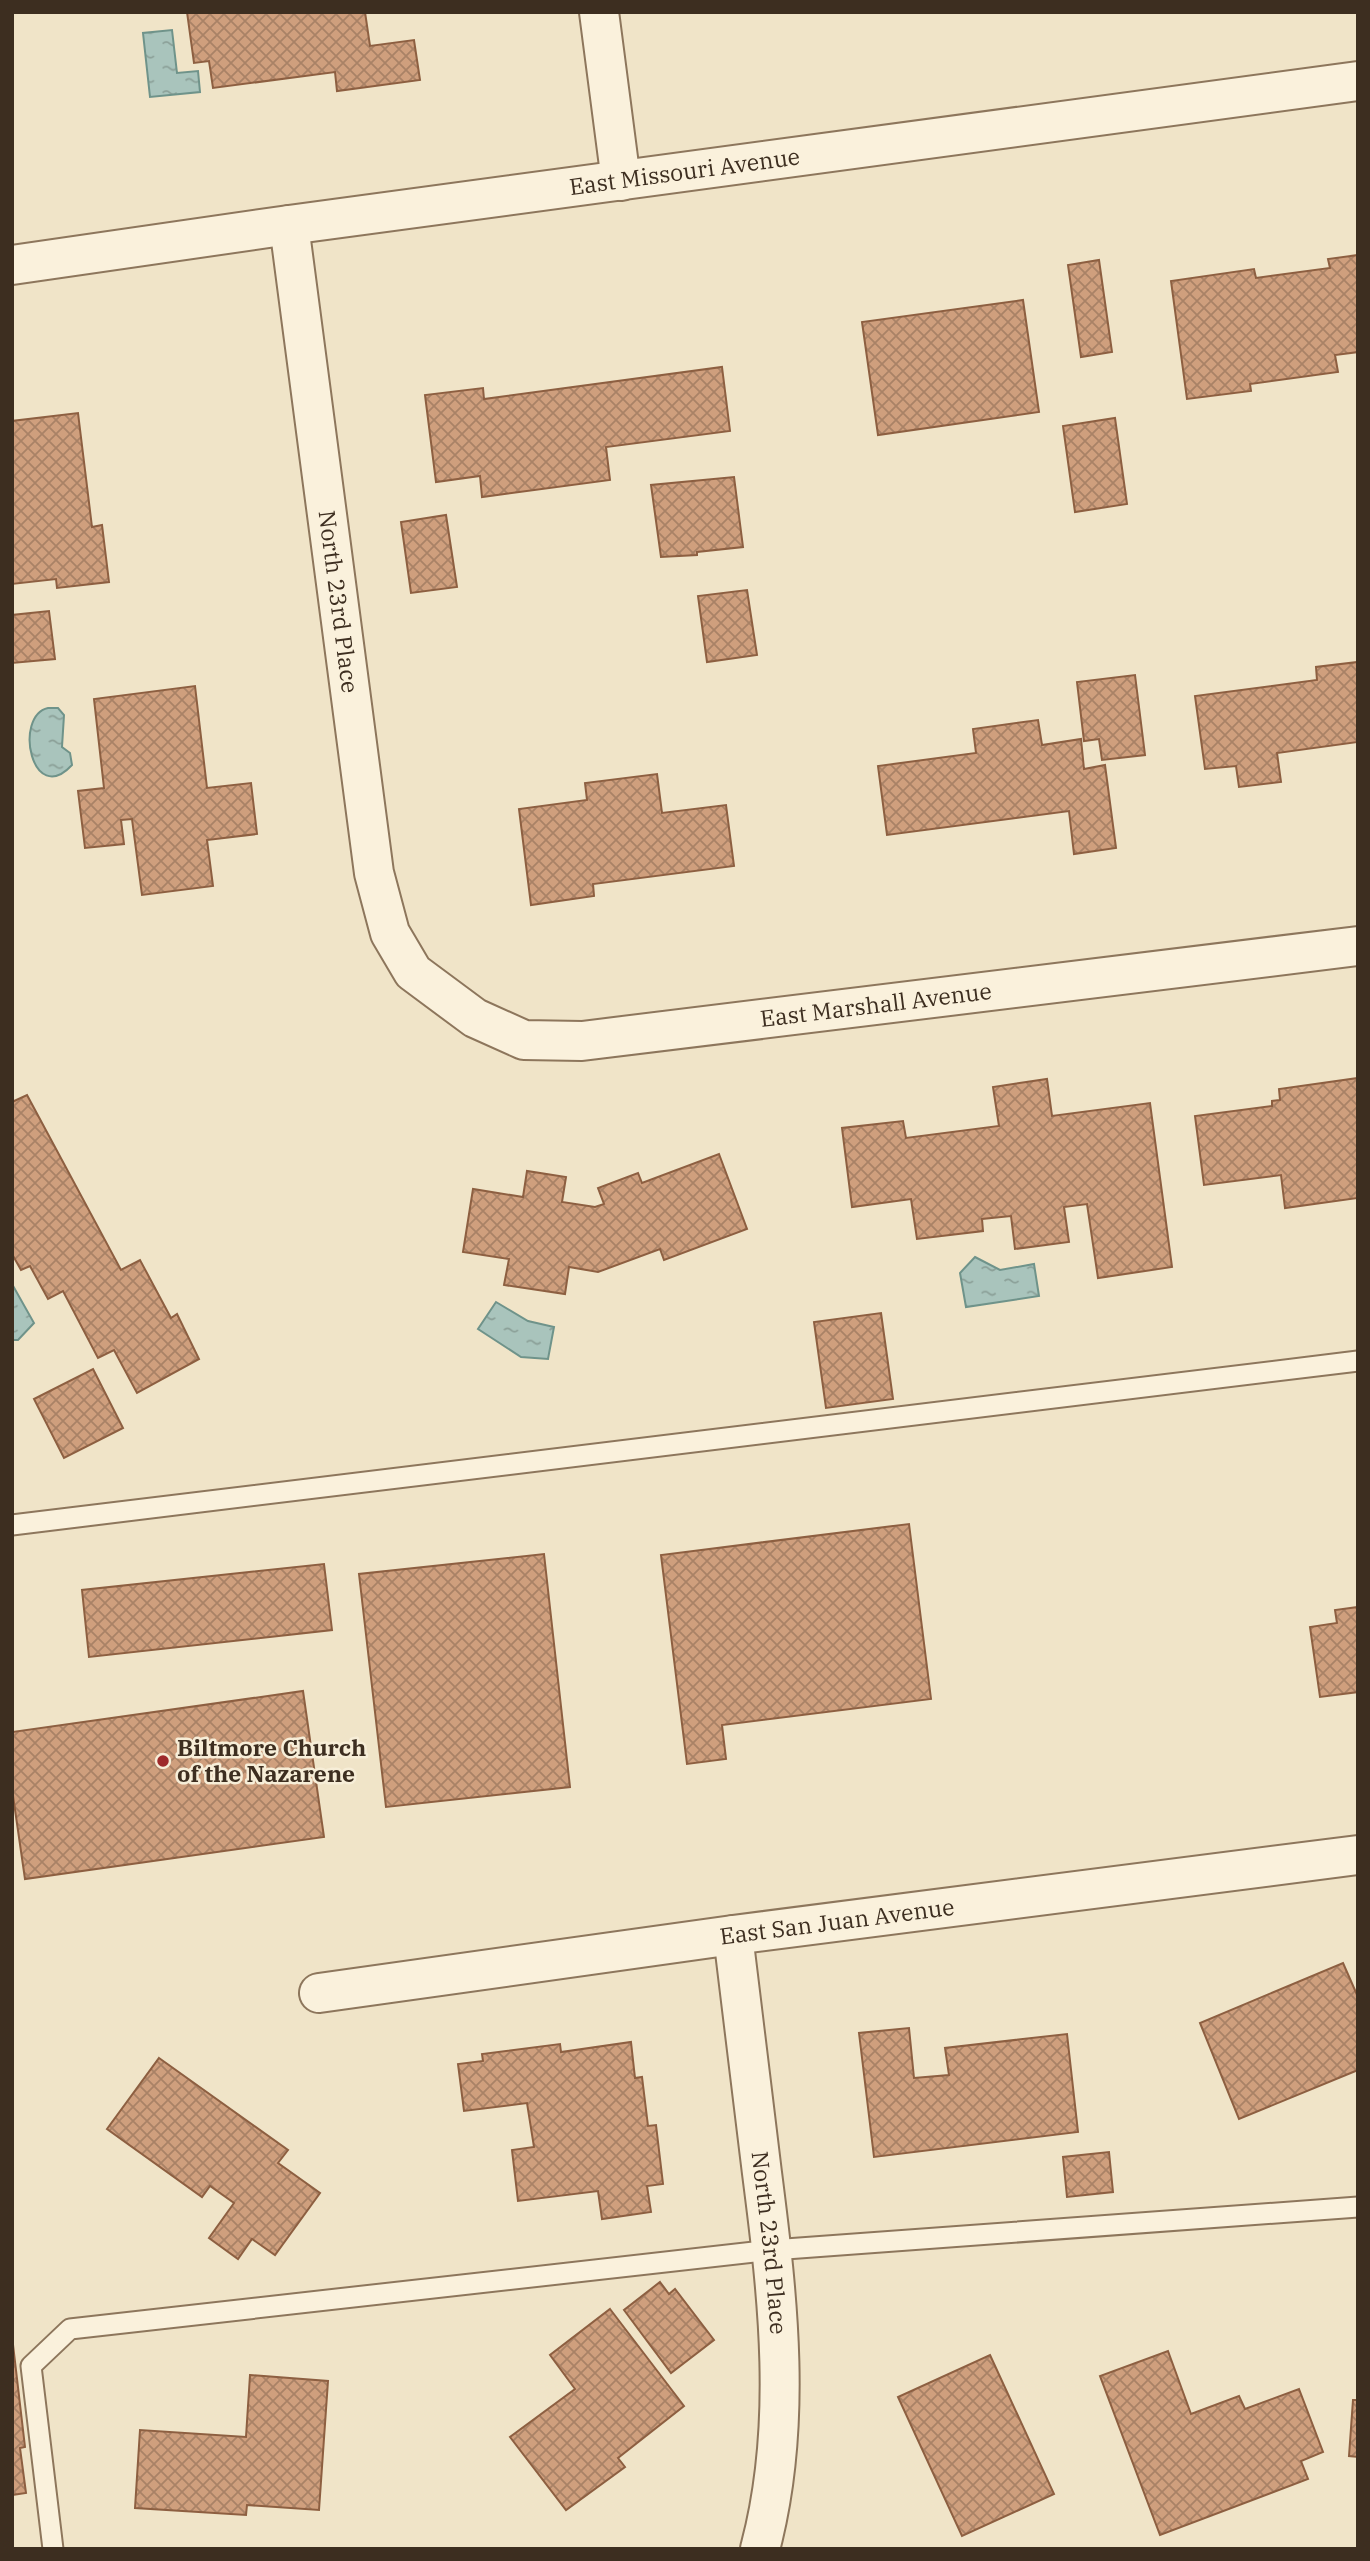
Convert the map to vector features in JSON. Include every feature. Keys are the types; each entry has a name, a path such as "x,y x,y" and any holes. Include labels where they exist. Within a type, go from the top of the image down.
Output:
{"street":[{"path":"599,12 621,181"},
{"name":"East Missouri Avenue","path":"12,265 289,225 1358,81"},
{"name":"North 23rd Place","path":"289,225 374,873 390,933 413,972"},
{"name":"East Marshall Avenue","path":"413,972 475,1018 524,1041 582,1041 1358,946"},
{"name":"East San Juan Avenue","path":"319,1993 733,1935 1358,1855"},
{"name":"North 23rd Place","path":"733,1935 776,2284 780,2361 772,2485 760,2549"}],"lane":[{"path":"12,1525 1358,1361"},
{"path":"53,2549 32,2366 70,2329 772,2250 1358,2207"}],"water":[{"path":"172,30 177,73 198,71 200,92 150,97 143,33"},
{"path":"48,708 58,708 64,715 62,747 70,753 72,765 58,775 46,775 38,768 32,756 31,726 37,715"},
{"path":"975,1257 1000,1270 1034,1264 1039,1296 966,1307 960,1273"},
{"path":"12,1284 34,1323 18,1340 12,1340"},
{"path":"496,1302 528,1321 554,1327 548,1359 521,1357 478,1329"}],"building":[{"path":"187,12 365,12 370,46 414,40 420,80 337,91 335,72 213,88 209,61 194,63"},
{"path":"1358,255 1358,352 1335,355 1338,372 1250,384 1251,391 1187,399 1171,281 1254,269 1256,278 1330,268 1328,259"},
{"path":"1099,260 1112,352 1081,357 1068,265"},
{"path":"1023,300 1039,412 878,435 862,322"},
{"path":"722,367 730,431 606,447 610,480 482,497 480,476 436,482 425,395 483,388 484,399"},
{"path":"78,413 92,527 102,525 109,582 57,588 56,579 12,584 12,421"},
{"path":"1115,418 1127,504 1075,512 1063,426"},
{"path":"734,477 743,547 697,552 697,555 661,557 651,485"},
{"path":"446,515 457,587 411,593 401,522"},
{"path":"747,590 757,655 707,662 698,596"},
{"path":"49,611 55,659 12,663 12,615"},
{"path":"1358,662 1358,742 1277,753 1281,782 1239,787 1236,766 1205,769 1195,696 1317,680 1316,667"},
{"path":"1135,675 1145,755 1102,760 1099,739 1084,741 1077,682"},
{"path":"195,686 207,788 251,783 257,834 207,840 213,886 142,895 132,819 121,820 124,844 85,848 78,791 104,788 94,699"},
{"path":"1038,720 1042,745 1081,739 1084,769 1105,765 1116,848 1074,854 1069,811 887,835 878,766 976,753 973,729"},
{"path":"657,774 662,813 726,805 734,866 593,884 594,896 531,905 519,809 587,800 585,783"},
{"path":"1358,1078 1358,1198 1285,1208 1281,1175 1204,1185 1195,1116 1272,1106 1272,1101 1280,1100 1279,1089"},
{"path":"1047,1079 1052,1116 1150,1103 1172,1267 1098,1278 1087,1204 1064,1207 1069,1242 1015,1249 1011,1216 982,1219 983,1231 917,1239 911,1199 852,1207 842,1128 903,1121 906,1138 999,1126 993,1087"},
{"path":"27,1095 121,1270 140,1260 171,1318 177,1314 199,1359 137,1393 114,1350 98,1358 63,1291 48,1299 30,1266 21,1270 12,1254 12,1102"},
{"path":"719,1154 747,1229 664,1260 660,1249 598,1272 569,1267 565,1294 504,1285 509,1259 463,1252 473,1189 523,1197 527,1171 566,1177 562,1202 595,1207 604,1204 598,1188 638,1173 642,1183"},
{"path":"881,1313 893,1399 826,1408 814,1322"},
{"path":"93,1369 123,1428 64,1458 34,1399"},
{"path":"909,1524 931,1699 722,1725 726,1759 687,1764 661,1555"},
{"path":"544,1554 570,1787 386,1807 359,1574"},
{"path":"324,1564 332,1630 89,1657 82,1590"},
{"path":"1358,1607 1358,1692 1320,1697 1310,1627 1337,1623 1335,1610"},
{"name":"Biltmore Church of the Nazarene","path":"303,1691 324,1837 25,1879 12,1789 12,1732"},
{"path":"1343,1963 1358,1997 1358,2070 1239,2119 1200,2023"},
{"path":"909,2028 914,2078 949,2075 945,2048 1067,2034 1078,2132 874,2157 859,2033"},
{"path":"631,2042 635,2078 642,2077 648,2126 656,2125 663,2184 647,2186 651,2212 602,2219 598,2191 518,2201 512,2150 534,2147 527,2103 464,2111 458,2064 483,2061 482,2054 560,2044 561,2052"},
{"path":"159,2058 288,2150 278,2163 320,2193 275,2255 252,2239 238,2259 209,2238 234,2203 210,2186 202,2197 107,2129"},
{"path":"1109,2152 1113,2192 1067,2197 1063,2157"},
{"path":"660,2282 669,2294 675,2289 714,2340 671,2373 624,2310"},
{"path":"610,2309 684,2406 618,2458 625,2467 566,2510 510,2437 575,2389 550,2355"},
{"path":"12,2336 25,2447 20,2448 26,2493 12,2495"},
{"path":"1168,2351 1191,2414 1239,2396 1245,2409 1299,2389 1323,2452 1301,2461 1308,2479 1160,2535 1100,2376"},
{"path":"990,2355 1054,2494 962,2536 898,2397"},
{"path":"250,2375 328,2381 319,2510 247,2505 246,2515 135,2508 140,2430 246,2437"},
{"path":"1353,2400 1358,2400 1358,2457 1349,2456"}],"place":[{"name":"Biltmore Church of the Nazarene","path":"163,1761"}]}
